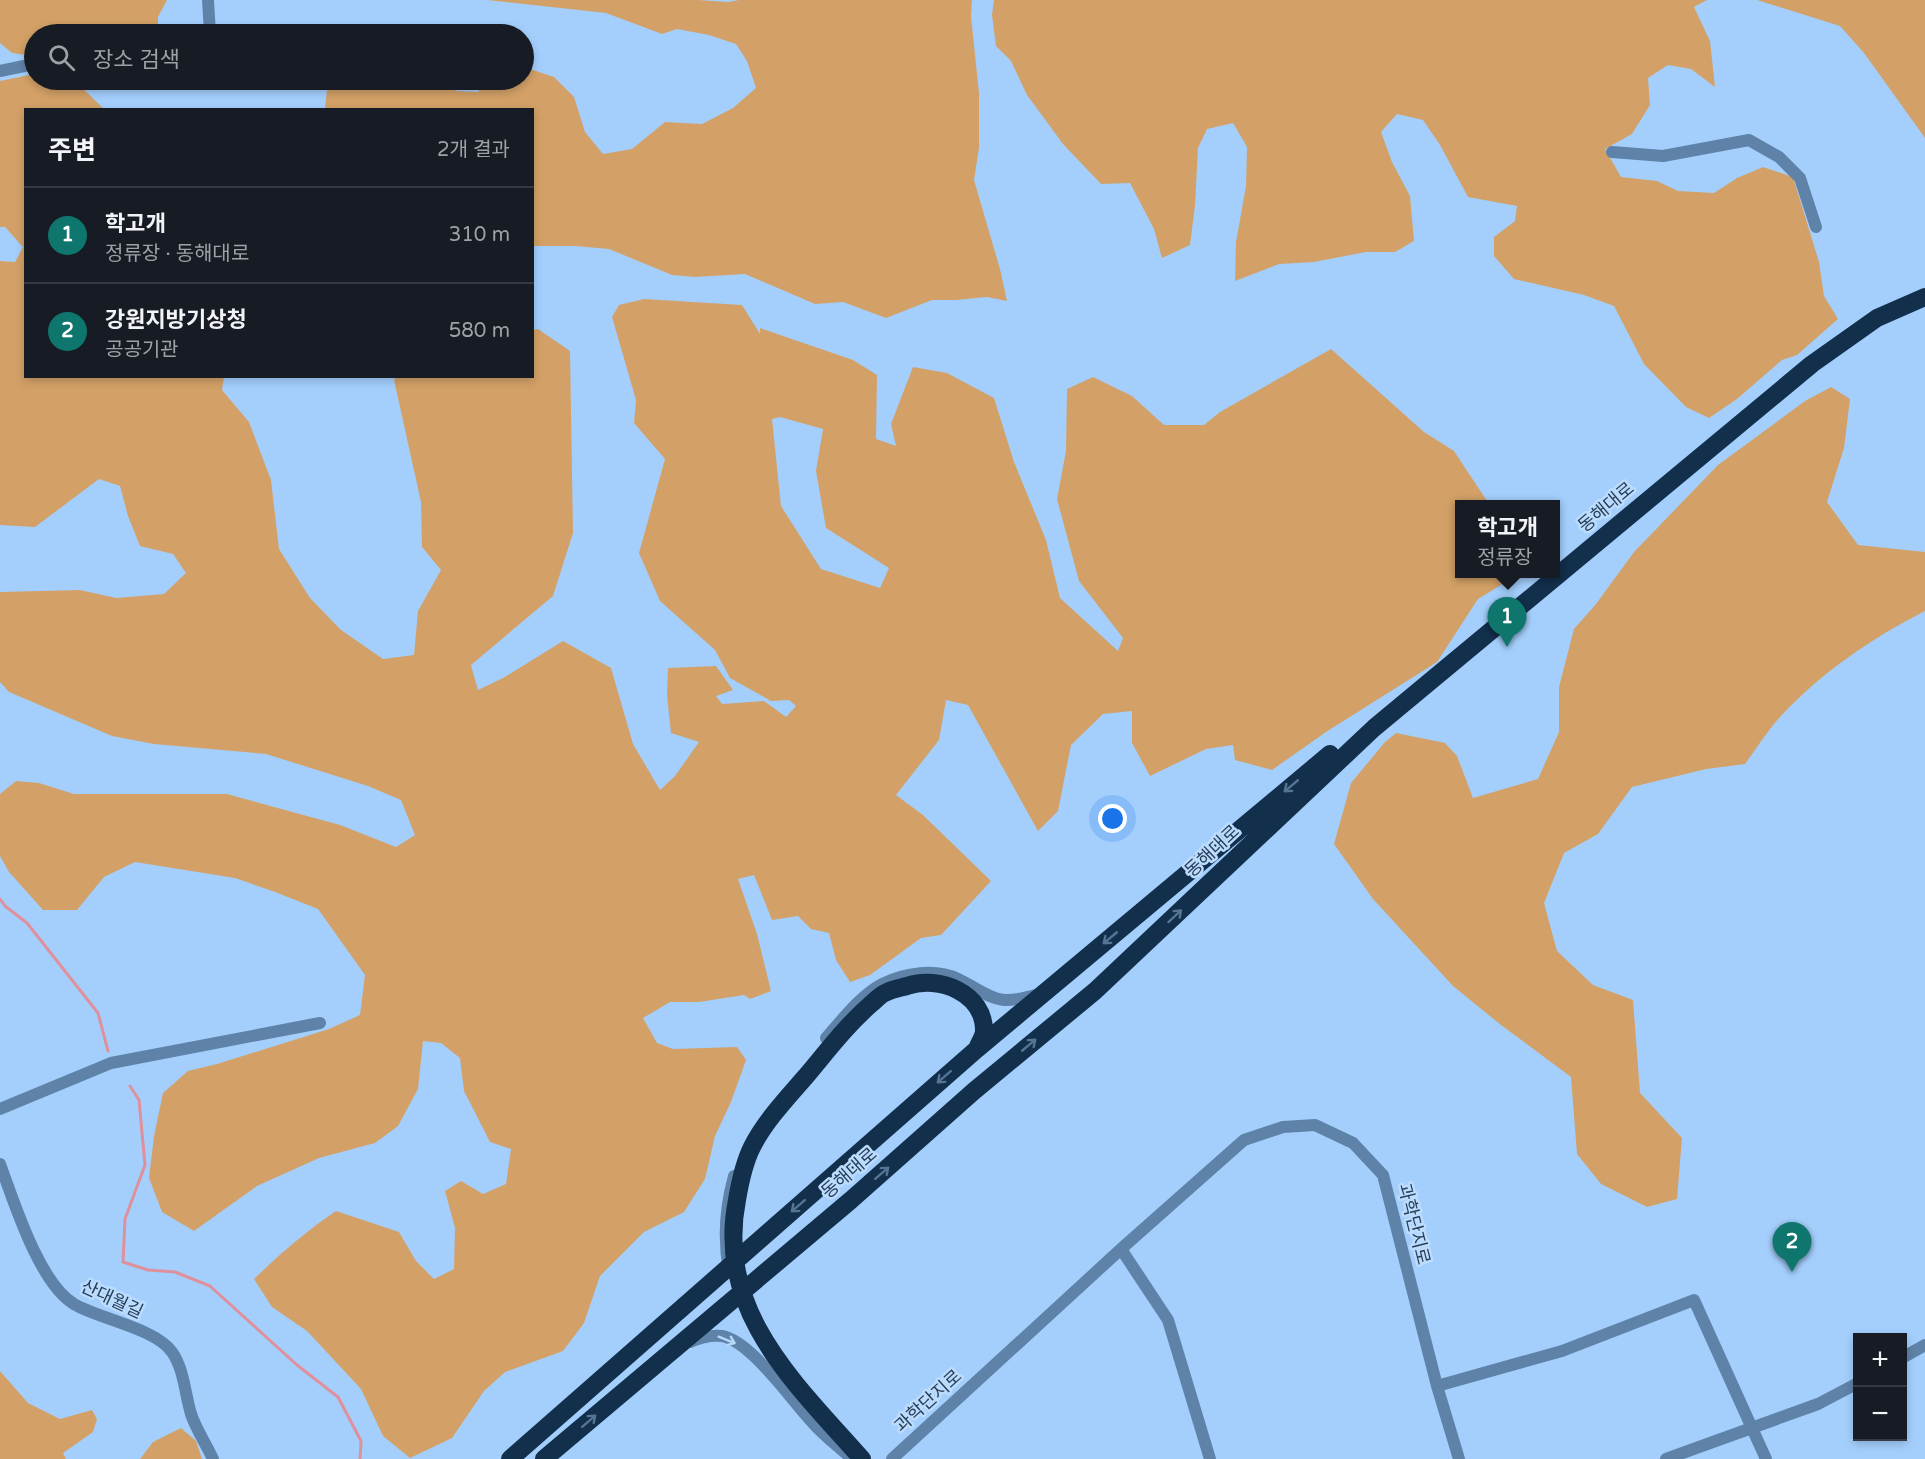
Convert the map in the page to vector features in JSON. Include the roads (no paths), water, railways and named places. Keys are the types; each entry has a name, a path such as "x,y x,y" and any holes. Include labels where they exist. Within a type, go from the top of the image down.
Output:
{"highway":[{"name":"동해대로","path":"1560,562 1773,383 1883,304 1925,285"},
{"name":"동해대로","path":"1560,573 1812,364 1877,318 1925,297"},
{"name":"동해대로","path":"510,1459 977,1048 1539,578"},
{"name":"동해대로","path":"544,1459 851,1200 974,1091 1095,991 1374,728 1554,578"},
{"path":"862,1459 801,1390 749,1322 728,1229 741,1180 752,1147 781,1106 854,1018 884,993 913,984 933,983 954,987 970,998 983,1020 984,1034 977,1048"},
{"path":"851,1200 763,1282 755,1295 757,1311 770,1340 814,1390 862,1459"}],"street":[{"path":"208,0 209,24"},
{"path":"0,71 24,66"},
{"path":"1612,152 1663,156 1749,140 1779,157 1800,178 1816,227"},
{"path":"728,1229 728,1196 738,1162 755,1126 842,1019 881,985 915,973 937,973 956,978 1002,1001 1014,1001 1046,992"},
{"path":"0,1109 111,1063 320,1023"},
{"name":"과학단지로","path":"892,1459 1121,1249 1244,1140 1283,1127 1315,1125 1353,1143 1383,1175 1437,1386 1459,1459"},
{"name":"산대월길","path":"0,1164 20,1216 49,1279 73,1304 158,1340 172,1352 192,1416 213,1459"},
{"path":"1121,1249 1168,1320 1210,1459"},
{"path":"1437,1386 1562,1351 1694,1300 1766,1459"},
{"path":"749,1322 768,1360 854,1459"},
{"path":"624,1390 682,1347 702,1336 724,1336 748,1351 776,1379 813,1424 854,1459"},
{"path":"1907,1355 1925,1345"},
{"path":"1666,1459 1818,1404 1853,1385"}],"waterway":[{"path":"0,899 5,906 27,923 98,1013 108,1051"},
{"path":"130,1086 139,1100 145,1165 125,1219 123,1262 148,1270 175,1272 210,1286 297,1365 338,1397 361,1441 360,1459"}],"place":[{"name":"학고개","path":"1507,647"},
{"name":"강원지방기상청","path":"1792,1272"}]}
